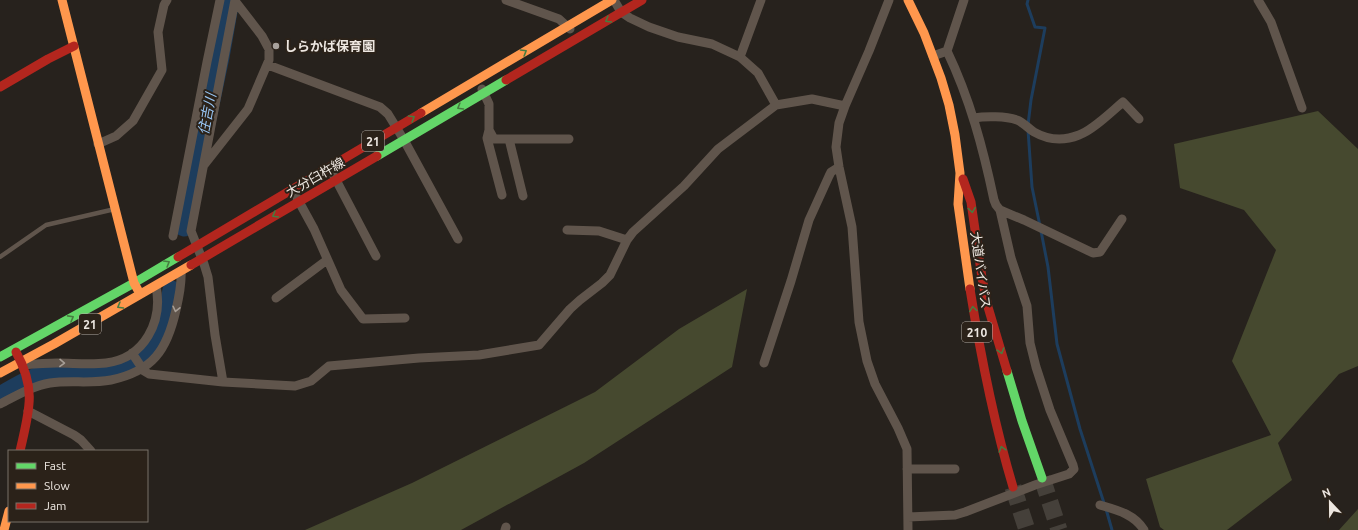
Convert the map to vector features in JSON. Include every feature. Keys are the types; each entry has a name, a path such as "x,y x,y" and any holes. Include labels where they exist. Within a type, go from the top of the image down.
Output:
{"main road":[{"path":"62,0 134,283 140,295"},
{"name":"大分臼杵線","path":"0,357 134,283 613,0"},
{"name":"大分臼杵線","path":"0,373 23,366 140,295 642,0"},
{"name":"大道バイパス","path":"899,0 913,11"},
{"name":"大道バイパス","path":"908,0 933,56 949,105 960,173 958,204 983,371 998,436 1013,487"},
{"path":"0,87 48,59 74,46"},
{"name":"大道バイパス","path":"960,173 971,202 982,278 988,307 1022,420 1042,478"},
{"path":"14,350 23,366 30,388 28,411 20,450"},
{"path":"4,530 8,515"}],"street":[{"path":"98,144 116,136 133,121 160,75 162,70 158,32 164,5 167,0"},
{"path":"173,236 220,0"},
{"path":"506,0 559,18 568,26 576,39"},
{"path":"613,0 621,12 650,27 678,37 712,44 740,57 758,73 776,105"},
{"path":"740,57 761,0"},
{"path":"889,0 845,106 836,136 836,147 852,227 859,322 867,361 875,384 898,428 907,449 908,530"},
{"path":"908,517 965,512 1035,485 1069,474 1074,469 1050,410 1034,360 1030,343 1027,306 1011,258 1000,210 994,200 974,118 960,77 947,51 964,0"},
{"path":"1258,0 1271,22 1302,108"},
{"path":"203,166 248,109 268,65 269,55 267,45 262,36 235,1"},
{"path":"224,382 215,335 208,277 191,231 235,1"},
{"path":"933,56 947,51"},
{"path":"268,65 380,107 388,114 404,140 458,239"},
{"path":"477,80 489,104 489,130 487,138 502,195"},
{"path":"132,353 148,374 224,382 295,386 311,381 329,366 419,358 479,355 539,345 570,309 610,275 627,240 633,232 684,186 718,149 776,105 812,99 845,106"},
{"path":"974,118 985,116 1017,120 1035,133 1048,138 1063,139 1080,135 1123,102 1139,119"},
{"path":"489,130 494,139 570,138"},
{"path":"509,139 523,196"},
{"path":"764,363 809,220 831,172 839,167"},
{"path":"328,168 336,180 376,256"},
{"path":"292,189 300,201 314,229 341,290 363,319 405,318"},
{"path":"1000,210 1024,220 1093,254 1100,252 1122,219"},
{"path":"567,230 599,231 627,240"},
{"path":"276,298 327,260"},
{"path":"0,404 30,388 51,383 110,380 142,368 156,357 166,342 173,324 179,299 182,282 181,271"},
{"path":"23,366 56,363 107,363 121,359 132,353 147,338 154,324 158,303 156,286"},
{"path":"28,411 74,435 90,450"},
{"path":"907,469 955,469"},
{"path":"1100,505 1131,516 1141,525 1144,530"}],"lane":[{"path":"0,257 46,225 115,209"}],"green space":[{"path":"1318,111 1358,149 1358,366 1339,374 1278,443 1292,480 1227,530 1164,530 1160,527 1146,479 1271,435 1232,361 1276,250 1244,210 1180,188 1174,144"},
{"path":"747,289 732,367 584,463 461,530 305,530 412,483 595,392 679,329"},
{"path":"1358,509 1358,530 1339,530"}],"waterway":[{"name":"住吉川","path":"184,227 220,57 230,0"},
{"path":"1028,0 1027,4 1035,27 1045,28 1031,100 1028,125"},
{"path":"1028,130 1032,187 1040,226"},
{"path":"1041,231 1048,267 1057,344 1080,429 1104,503"},
{"name":"住吉川","path":"0,396 25,382 46,374 110,373 131,366 148,353 161,336 166,321 172,290"},
{"path":"1106,509 1112,530"}],"tunnel":[{"path":"1042,478 1059,530"},
{"path":"1013,487 1027,530"}],"traffic: fast":[{"path":"377,156 506,80"},
{"path":"0,357 178,257"},
{"path":"1007,371 1022,421 1042,478"}],"traffic: slow":[{"path":"62,0 134,283 139,292"},
{"path":"421,113 612,0"},
{"path":"908,0 924,33 941,78 949,105 960,173 958,204 970,289"},
{"path":"0,373 54,344 191,265"},
{"path":"4,530 8,515"}],"traffic: jam":[{"path":"506,80 642,0"},
{"path":"0,87 48,59 74,46"},
{"path":"178,257 421,113"},
{"path":"191,265 377,156"},
{"path":"963,179 971,202 982,278 988,307 1007,371"},
{"path":"970,289 988,389 999,438 1013,487"},
{"path":"16,352 23,366 29,389 28,412 20,450"}],"place":[{"name":"しらかば保育園","path":"276,46"}]}
